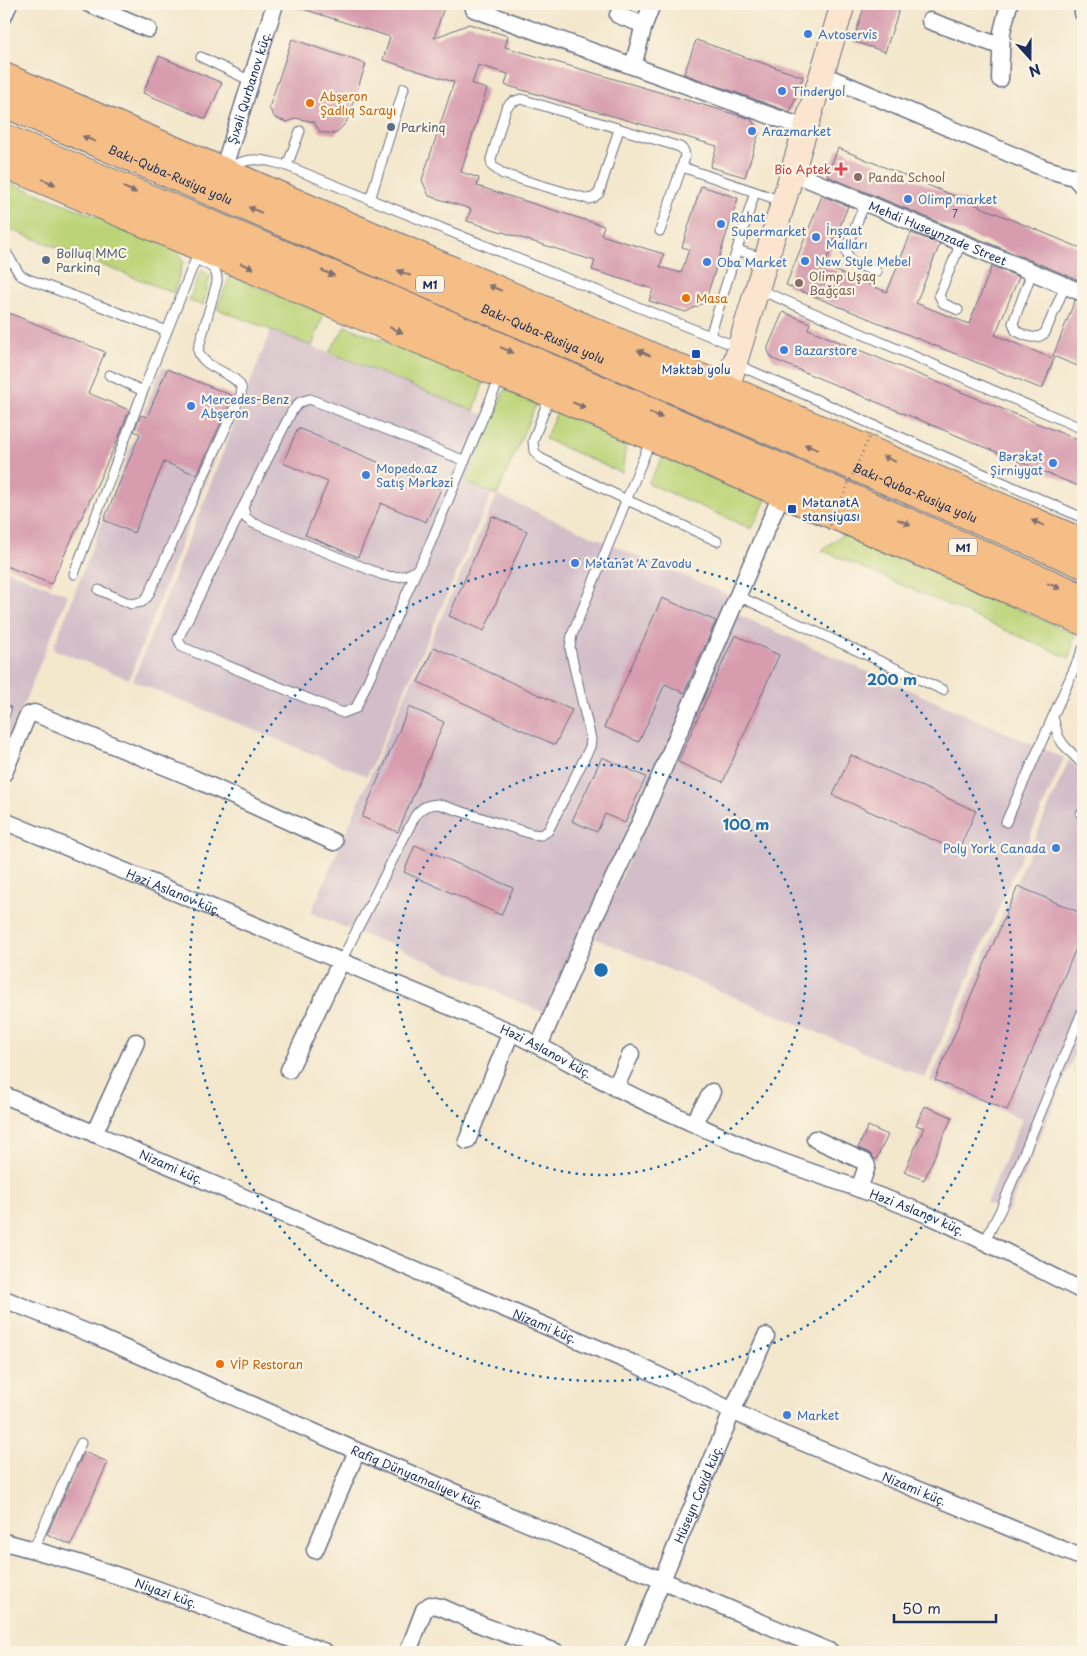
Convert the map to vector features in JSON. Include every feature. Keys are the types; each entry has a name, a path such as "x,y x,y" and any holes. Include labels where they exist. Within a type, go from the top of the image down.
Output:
{"highway":[{"path":"4,77 1083,543"},
{"name":"Bakı-Quba-Rusiya yolu","path":"4,103 1083,564"},
{"name":"M1","path":"4,138 232,233 1083,598"},
{"path":"4,163 198,253 344,308 551,393 1083,621"},
{"path":"232,233 344,308"}],"street":[{"path":"4,14 9,4"},
{"path":"89,4 148,29"},
{"name":"Şıxəli Qurbanov küç.","path":"223,170 275,4"},
{"path":"633,66 652,4"},
{"path":"727,390 843,4"},
{"path":"1000,79 1000,46 1009,4"},
{"path":"1083,4 1083,13"},
{"path":"474,9 805,128"},
{"path":"618,15 644,25"},
{"path":"930,21 1000,46"},
{"path":"821,74 1046,169 1074,177 1083,187"},
{"name":"Mehdi Huseynzadе Street","path":"791,172 1083,293"},
{"path":"539,1046 590,927 639,825 782,493"},
{"path":"4,773 26,719 28,715 34,713 193,778 334,842"},
{"name":"Həzi Aslanov küç.","path":"4,821 511,1032 615,1088 766,1156 898,1203 985,1241 1083,1291"},
{"path":"289,1070 341,961"},
{"path":"467,1141 511,1032"},
{"path":"94,1134 136,1042"},
{"path":"615,1088 631,1054"},
{"path":"693,1123 712,1092"},
{"name":"Nizami küç.","path":"4,1095 637,1365 732,1412 778,1432 1083,1558"},
{"path":"815,1139 865,1162 868,1166 859,1189"},
{"name":"Rafiq Dünyamalıyev küç.","path":"4,1299 96,1336 357,1451 662,1582 831,1652"},
{"name":"Hüseyn Cavid küç.","path":"632,1652 732,1412 766,1336"},
{"path":"315,1550 357,1451"},
{"name":"Niyazi küç.","path":"4,1542 174,1594 325,1652"},
{"path":"408,1652 424,1610 430,1606 441,1607 484,1626 556,1652"}],"lane":[{"path":"201,57 251,81"},
{"path":"370,200 404,88"},
{"path":"619,129 599,193 594,198 588,198 503,174 492,166 491,159 506,108 512,102 521,99 680,147 684,151 685,157 660,231"},
{"path":"287,166 300,131"},
{"path":"223,170 240,161 253,159 287,166 710,336 738,355 1083,518"},
{"path":"682,167 783,201"},
{"path":"710,336 755,192"},
{"path":"865,203 846,249 846,254 852,262 876,272"},
{"path":"958,310 943,303 939,295 961,243"},
{"path":"4,249 20,275 167,331"},
{"path":"737,250 766,259"},
{"path":"74,574 143,391 198,253 215,269 218,275 198,350 199,355 205,362 236,381 241,387 241,396 148,596 142,602 131,604 98,590"},
{"path":"1032,272 1013,323 1016,332 1031,338 1041,337 1045,334 1066,286"},
{"path":"758,289 1083,430"},
{"path":"465,461 310,399 300,402 292,411 178,640 182,647 343,713 356,708 417,569 427,551 465,461 501,374"},
{"path":"109,375 143,391"},
{"path":"551,393 533,441 534,451 540,458 718,541"},
{"path":"341,961 415,816 421,808 427,805 438,804 532,834 541,835 548,831 590,747 591,739 570,647 572,635 652,436"},
{"path":"243,507 246,518 253,523 384,575 395,578 408,575 417,569"},
{"path":"738,596 943,690"},
{"path":"1006,822 1083,649"},
{"path":"1053,716 1058,736 1083,765"},
{"path":"985,1241 1001,1210 1083,1010"},
{"path":"33,1550 81,1443"}],"path":[{"path":"828,530 870,435"}],"shaded area":[{"path":"271,330 492,418 465,481 492,493 367,776 133,681"},
{"path":"162,367 238,398 129,679 53,649"},
{"path":"497,495 733,597 615,865 544,1013 392,945 355,932 311,913 399,709"},
{"path":"4,569 68,595 4,752"},
{"name":"Poly York Canada","path":"736,614 1064,758 925,1078 595,938"},
{"path":"1069,760 1083,774 1083,1035 1008,1212 986,1203 1022,1119 930,1081"}],"green space":[{"path":"4,180 178,249 183,262 174,293 4,227"},
{"path":"201,270 210,276 203,305 189,301"},
{"path":"230,276 324,314 312,346 217,309"},
{"path":"346,326 484,381 474,411 329,352"},
{"path":"505,389 537,402 497,495 465,482"},
{"path":"557,412 627,440 622,473 545,439"},
{"path":"663,457 766,500 752,529 648,483"},
{"path":"843,534 1076,634 1069,658 822,550"}],"building":[{"path":"294,4 445,4 434,38 469,24 508,36 505,47 751,119 759,133 745,177 710,167 717,146 505,85 508,74 478,65 472,84 487,89 461,172 479,178 477,186 604,226 601,235 664,254 660,267 681,273 689,249 682,247 701,186 738,198 705,302 686,312 649,301 653,289 592,270 595,261 467,221 471,209 429,196 422,180 454,82 383,60 390,37 294,6"},
{"path":"865,4 901,4 885,52 853,41"},
{"path":"292,39 366,64 346,123 335,134 320,132 314,122 296,118 287,122 275,118 269,108"},
{"path":"696,40 803,77 790,112 684,74"},
{"path":"159,56 222,83 206,119 143,93"},
{"path":"838,148 1083,249 1083,282 827,176"},
{"path":"822,196 848,206 824,266 887,292 911,233 940,244 916,303 969,324 992,266 1019,277 995,335 1054,359 1042,389 786,285"},
{"path":"1075,300 1083,303 1083,359 1080,367 1053,356"},
{"path":"4,311 105,352 88,393 129,410 119,437 51,584 4,565"},
{"path":"783,312 810,323 808,329 1083,442 1083,488 773,359 768,351 768,347"},
{"path":"167,369 233,396 197,475 164,462 134,533 104,520 140,434 134,431 141,415 147,417"},
{"path":"298,428 441,489 426,522 381,503 358,557 305,535 328,482 283,463"},
{"path":"492,516 527,531 484,631 449,616"},
{"path":"662,598 716,621 684,693 665,684 639,742 604,727"},
{"path":"735,635 779,655 723,782 678,762"},
{"path":"434,647 572,710 555,745 418,682"},
{"path":"409,707 444,722 398,832 362,817"},
{"path":"851,755 976,811 958,851 833,795"},
{"path":"602,757 646,777 625,823 605,814 597,832 572,821"},
{"path":"415,845 513,888 501,915 404,872"},
{"path":"1018,886 1083,914 1083,932 1007,1110 935,1080"},
{"path":"925,1106 952,1117 924,1180 904,1172 924,1128 916,1125"},
{"path":"868,1126 888,1135 876,1160 869,1153 858,1148"},
{"path":"84,1452 108,1462 71,1545 47,1534"}],"place":[{"name":"Avtoservis","path":"808,34"},
{"name":"Tinderyol","path":"782,91"},
{"name":"Abşeron Şadlıq Sarayı","path":"310,103"},
{"name":"Parkinq","path":"391,127"},
{"name":"Arazmarket","path":"752,131"},
{"name":"Bio Aptek","path":"841,169"},
{"name":"Panda School","path":"858,177"},
{"name":"Olimp market","path":"908,199"},
{"name":"Rahat Supermarket","path":"721,224"},
{"name":"İnşaat Malları","path":"816,237"},
{"name":"Bolluq MMC Parkinq","path":"46,260"},
{"name":"New Style Mebel","path":"805,261"},
{"name":"Oba Market","path":"707,262"},
{"name":"Olimp Uşaq Bağçası","path":"799,283"},
{"name":"Masa","path":"686,298"},
{"name":"Bazarstore","path":"784,350"},
{"name":"Məktəb yolu","path":"696,354"},
{"name":"Mercedes-Benz Abşeron","path":"191,406"},
{"name":"Bərəkət Şirniyyat","path":"1053,463"},
{"name":"Mopedo.az Satış Mərkəzi","path":"366,475"},
{"name":"MətanətA stansiyası","path":"792,509"},
{"name":"Mətanət A Zavodu","path":"575,563"},
{"name":"Poly York Canada","path":"1056,848"},
{"name":"VİP Restoran","path":"220,1364"},
{"name":"Market","path":"787,1415"}]}
